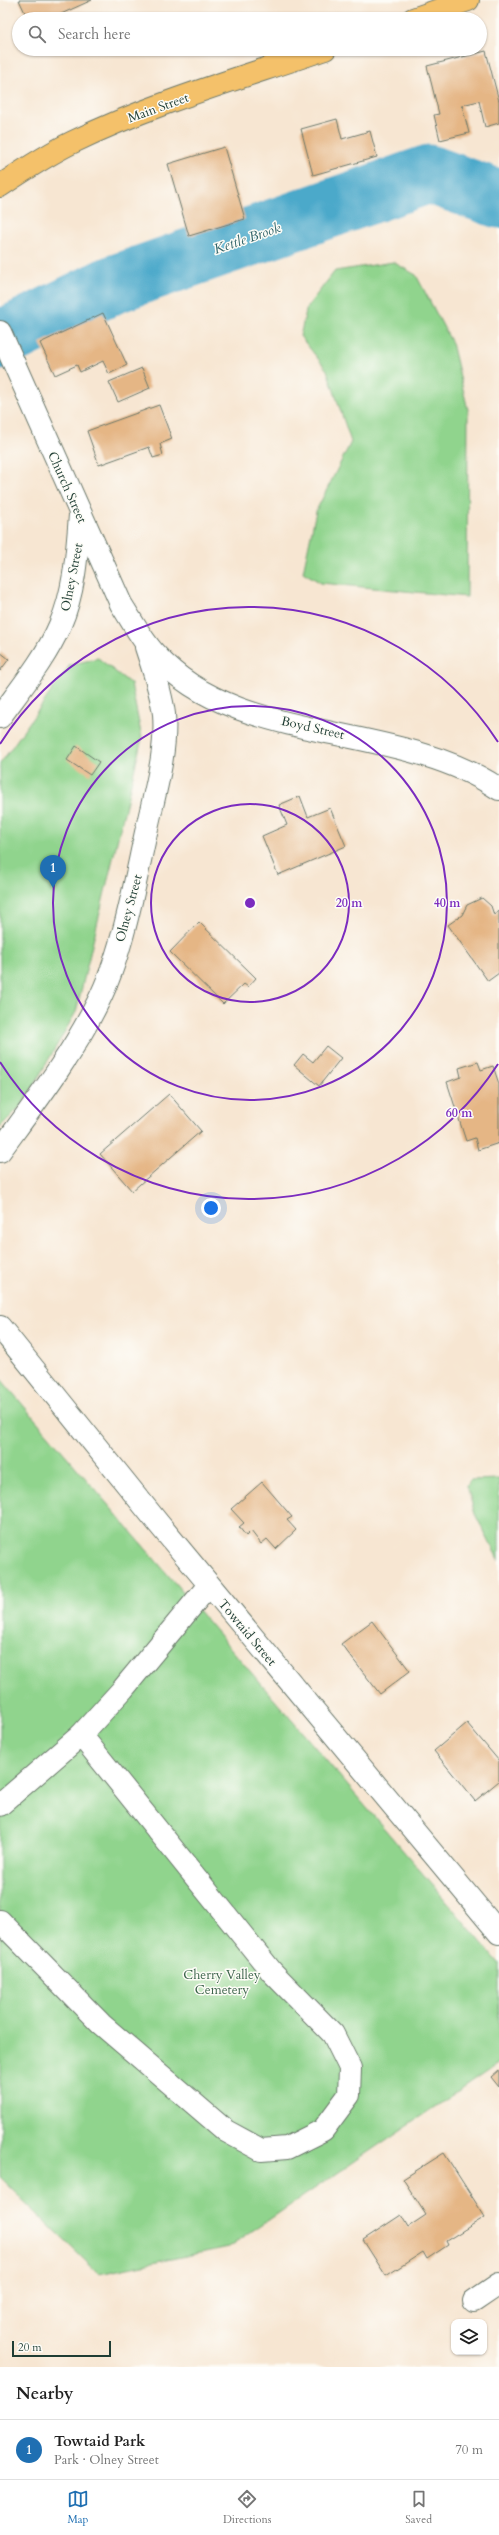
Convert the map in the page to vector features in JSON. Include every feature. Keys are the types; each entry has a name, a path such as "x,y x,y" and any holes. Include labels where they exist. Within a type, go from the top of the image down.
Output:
{"highway":[{"path":"430,12 455,2"},
{"name":"Main Street","path":"0,186 44,158 99,130 156,107 305,56"}],"street":[{"name":"Church Street","path":"0,332 121,604 143,638"},
{"name":"Olney Street","path":"0,717 37,665 60,625 73,577 80,514"},
{"name":"Olney Street","path":"0,1151 68,1055 99,1000 112,967 132,898 162,761 164,730 164,715 158,685 143,638"},
{"name":"Boyd Street","path":"143,638 172,670 198,688 228,704 264,716 409,749 449,762 499,789"},
{"name":"Towtaid Street","path":"0,1327 209,1585 499,1933"},
{"path":"0,1805 81,1735 123,1689 209,1585"},
{"path":"0,1921 101,2024 226,2130 261,2150 287,2148 324,2130 349,2095 350,2068 333,2034 272,1972 81,1735"},
{"path":"474,2301 499,2284"}],"green space":[{"path":"393,262 416,275 452,343 468,410 467,597 321,583 303,572 316,511 351,442 327,370 300,336 307,307 335,271"},
{"path":"98,658 131,684 142,738 76,1012 23,1104 0,1127 0,764 70,665"},
{"name":"Cherry Valley Cemetery","path":"0,1378 499,1963 499,2063 229,2247 99,2274 0,2178"},
{"path":"499,1479 499,1561 475,1514 467,1487 470,1480"}],"building":[{"path":"19,0 92,0 65,12 25,12"},
{"path":"487,55 499,101 499,123 485,127 479,101 462,105 469,133 440,140 434,115 439,114 427,66 466,56"},
{"path":"337,119 342,139 370,131 377,157 313,175 301,129"},
{"path":"224,147 245,219 189,236 168,164"},
{"path":"103,313 127,365 109,374 103,361 80,372 77,365 55,375 40,343"},
{"path":"142,368 150,388 118,402 109,382"},
{"path":"159,405 172,439 160,444 163,455 153,458 149,447 99,465 87,431"},
{"path":"0,652 9,659 0,671"},
{"path":"76,746 99,762 90,775 67,760"},
{"path":"300,796 308,817 330,808 346,846 278,875 262,836 287,825 279,805"},
{"path":"482,898 491,906 494,915 499,911 499,973 488,981 448,925 462,915 467,905"},
{"path":"199,922 256,978 248,987 244,984 223,1004 170,952"},
{"path":"326,1046 341,1058 319,1086 294,1065 303,1054 313,1062"},
{"path":"478,1062 481,1070 493,1066 499,1084 499,1143 478,1150 475,1138 466,1141 447,1082 461,1077 459,1068"},
{"path":"169,1094 201,1131 132,1191 100,1154"},
{"path":"262,1482 292,1517 287,1520 296,1530 276,1549 267,1539 261,1544 251,1531 246,1536 239,1527 244,1523 231,1509"},
{"path":"372,1621 410,1671 380,1694 341,1644"},
{"path":"467,1723 499,1761 499,1781 475,1801 434,1751"},
{"path":"499,2070 499,2087 491,2077"},
{"path":"444,2153 485,2217 446,2241 448,2245 427,2259 423,2252 386,2276 363,2240 401,2215 408,2227 426,2215 403,2179"}],"waterway":[{"name":"Kettle Brook","path":"0,340 112,285 429,174 499,199"}],"place":[{"name":"Towtaid Park","path":"53,888"}]}
